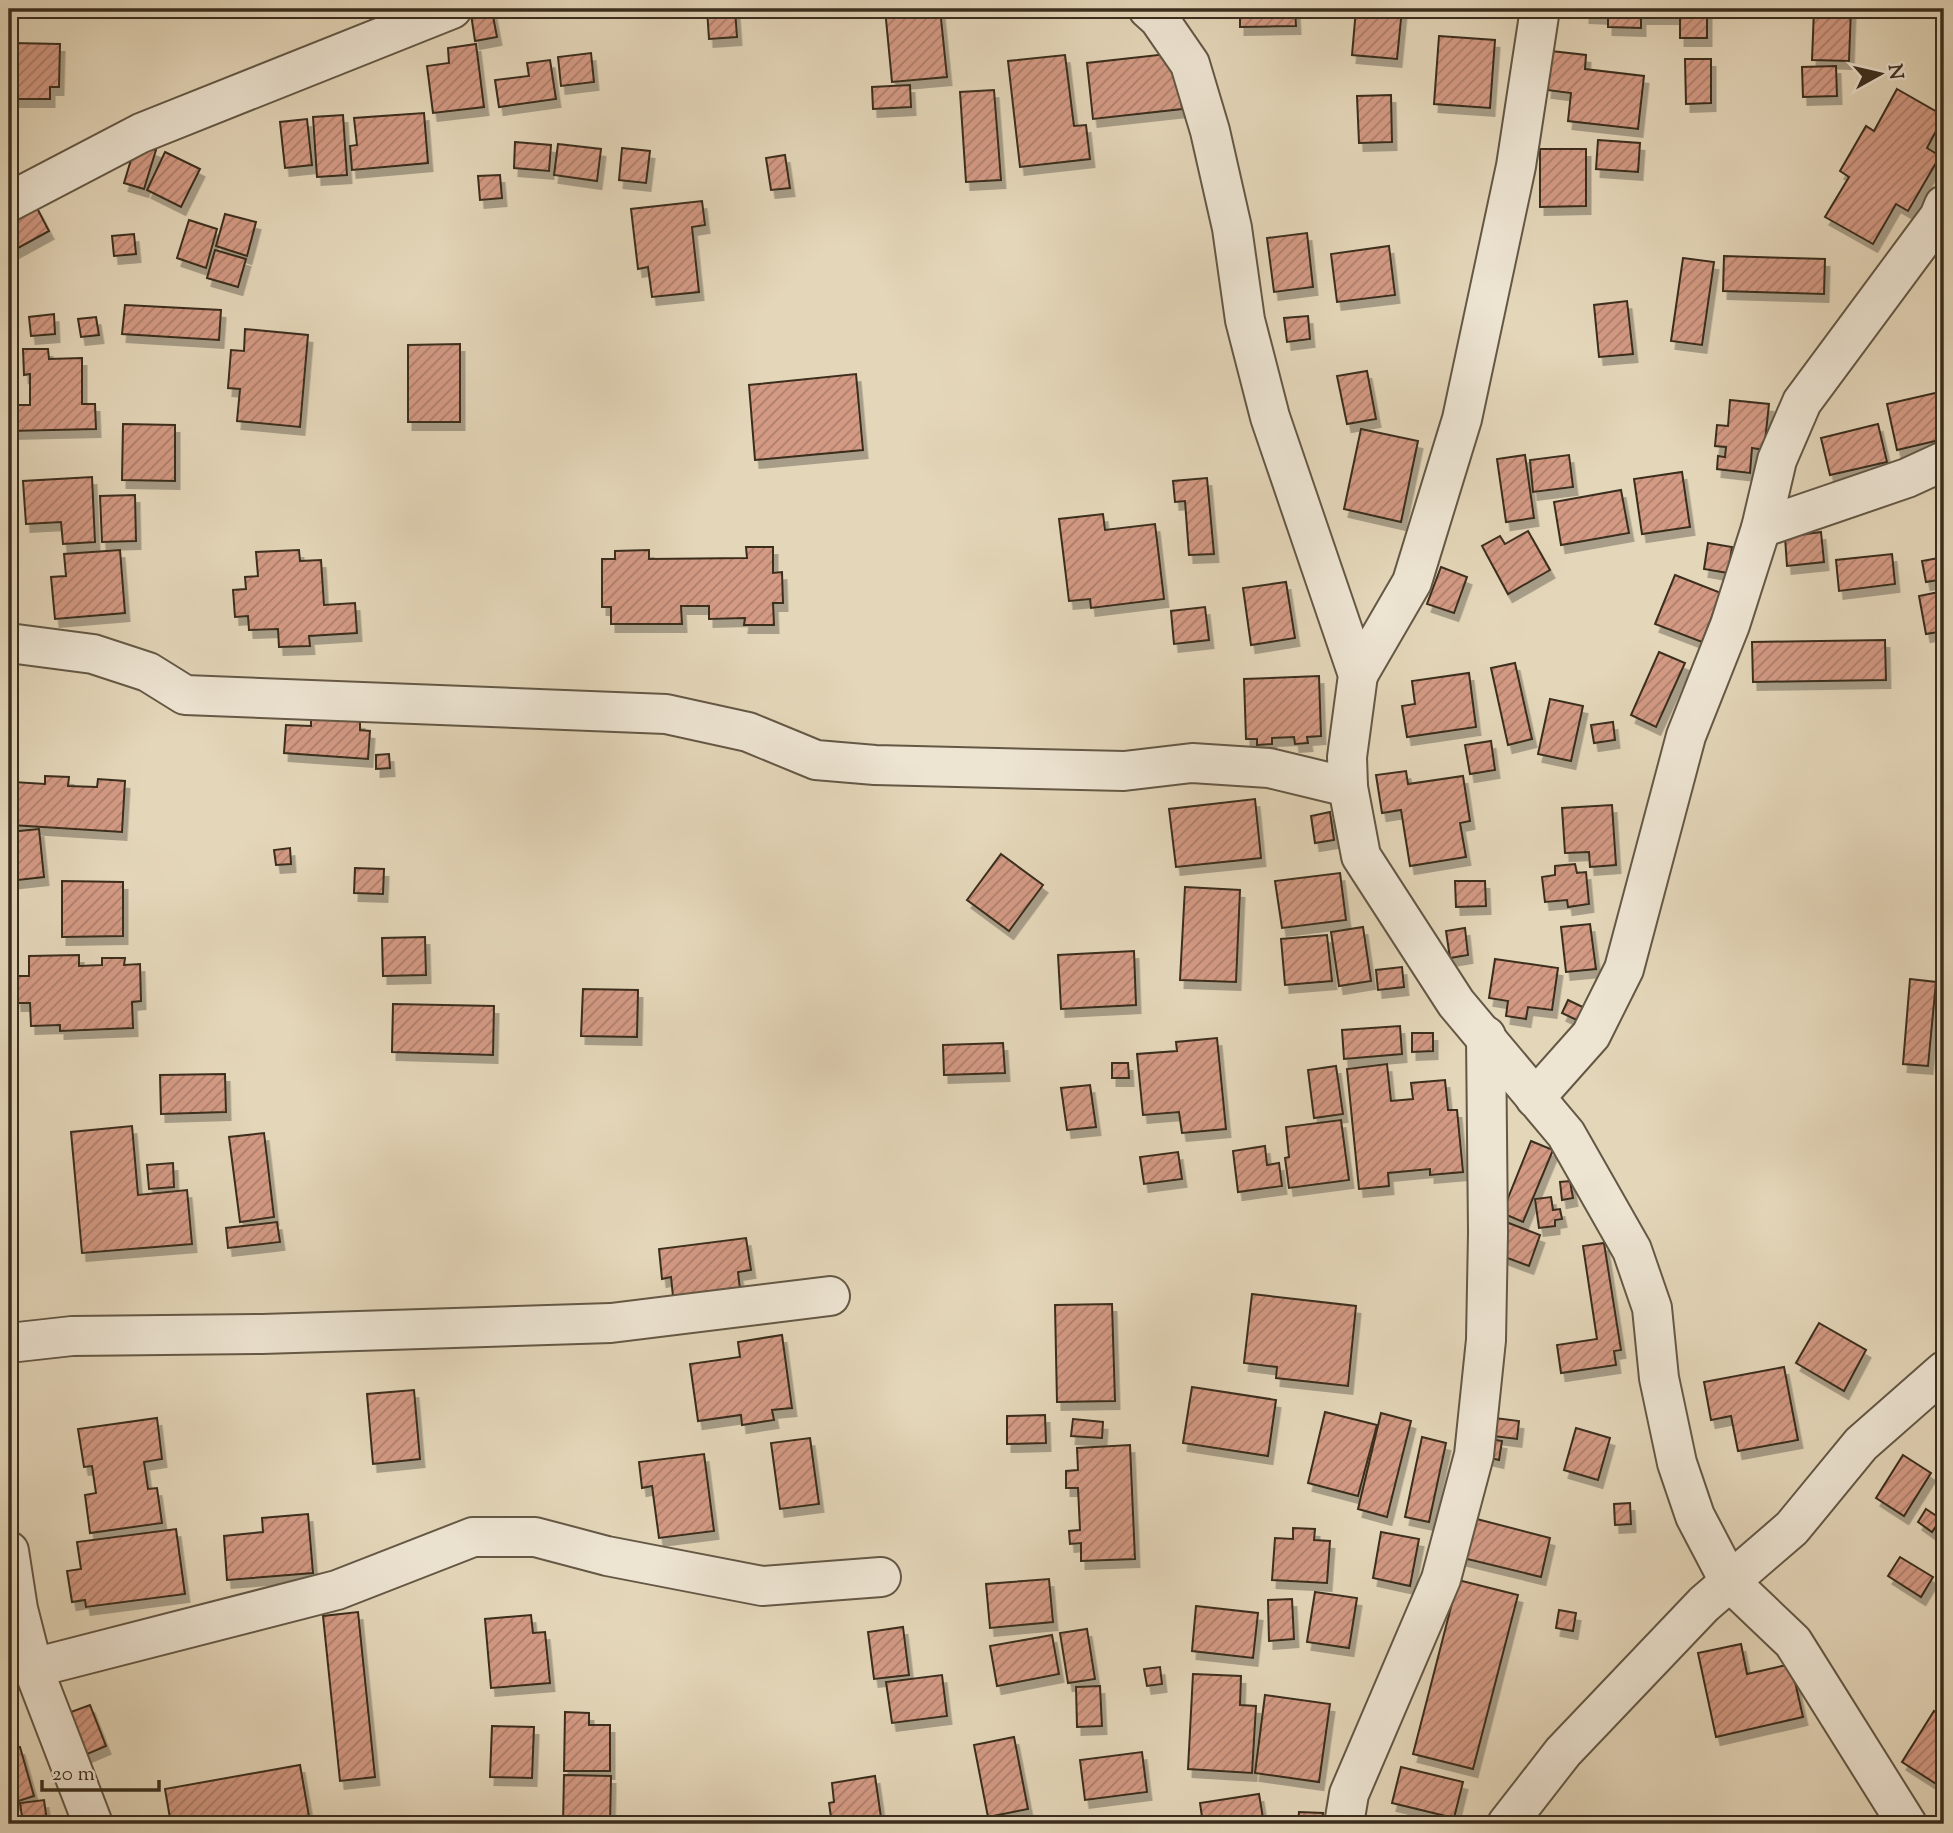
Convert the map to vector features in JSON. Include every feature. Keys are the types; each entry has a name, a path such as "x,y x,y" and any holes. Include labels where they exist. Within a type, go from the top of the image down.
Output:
{"street":[{"path":"9,202 141,133 452,9"},
{"path":"1148,9 1159,19 1191,64 1210,131 1232,228 1245,320 1270,417 1358,675"},
{"path":"1540,9 1517,166 1462,419 1412,582 1358,675 1347,757 1348,787 1361,856 1456,1003 1566,1134 1632,1250 1652,1308 1659,1378 1677,1463 1695,1516 1729,1581 1793,1642 1907,1824"},
{"path":"1535,1098 1591,1035 1624,969 1686,736 1730,625 1761,527 1777,460 1802,402 1939,217 1944,205"},
{"path":"1761,527 1907,478 1944,461"},
{"path":"9,643 93,654 148,672 185,695 666,715 748,732 816,760 875,765 1124,772 1192,763 1269,768 1348,787"},
{"path":"1343,1824 1349,1794 1441,1579 1474,1455 1486,1340 1486,1036"},
{"path":"9,1343 72,1336 262,1334 611,1323 830,1296"},
{"path":"1507,1824 1563,1752 1729,1581 1792,1528 1861,1444 1944,1371"},
{"path":"33,1668 337,1590 473,1537 535,1537 607,1556 762,1586 881,1577"},
{"path":"9,1551 18,1609 33,1668 93,1824"}],"building":[{"path":"707,9 735,9 737,37 709,39"},
{"path":"885,9 940,9 947,77 892,82"},
{"path":"1240,9 1295,9 1296,26 1240,27"},
{"path":"1356,9 1402,9 1397,59 1352,55"},
{"path":"1585,9 1677,9 1677,16 1641,16 1641,28 1608,27 1608,16 1585,15"},
{"path":"1680,9 1707,9 1707,38 1680,38"},
{"path":"1814,9 1851,9 1849,61 1812,60"},
{"path":"492,11 497,37 475,41 471,14"},
{"path":"1439,36 1495,40 1490,108 1434,104"},
{"path":"13,43 60,44 59,87 50,87 50,99 12,99"},
{"path":"476,44 484,107 433,113 427,66 449,63 448,48"},
{"path":"1551,51 1586,55 1585,69 1644,76 1638,129 1568,121 1571,93 1547,90"},
{"path":"591,53 594,82 561,86 558,57"},
{"path":"1176,53 1182,109 1093,119 1087,63"},
{"path":"1065,55 1074,126 1086,125 1090,159 1020,167 1008,61"},
{"path":"1685,59 1711,59 1711,103 1686,104"},
{"path":"550,60 556,99 499,107 495,80 529,76 527,63"},
{"path":"1836,66 1837,96 1803,97 1802,67"},
{"path":"910,85 911,107 873,109 872,87"},
{"path":"1897,89 1944,116 1927,148 1940,156 1908,211 1896,204 1873,244 1825,217 1849,177 1840,171 1866,126 1874,131"},
{"path":"994,90 1001,180 966,182 960,92"},
{"path":"1391,95 1392,142 1359,143 1357,96"},
{"path":"424,113 428,163 352,170 350,146 357,145 354,118"},
{"path":"343,115 347,175 317,177 313,117"},
{"path":"307,119 312,165 285,168 280,122"},
{"path":"1598,140 1640,143 1638,172 1596,169"},
{"path":"515,142 551,145 549,171 514,168"},
{"path":"136,143 156,150 144,189 124,183"},
{"path":"558,144 601,149 597,181 554,175"},
{"path":"622,148 650,151 646,183 619,180"},
{"path":"1540,149 1586,149 1586,206 1540,207"},
{"path":"165,152 200,169 181,207 147,190"},
{"path":"785,155 790,188 771,190 766,158"},
{"path":"500,175 502,198 480,200 478,176"},
{"path":"702,201 705,225 692,227 699,292 652,297 648,267 638,269 631,209"},
{"path":"37,208 49,231 9,253 9,223"},
{"path":"225,214 256,222 247,256 216,246"},
{"path":"189,220 217,229 206,268 177,258"},
{"path":"1307,233 1313,287 1274,292 1267,238"},
{"path":"134,234 136,254 114,256 112,236"},
{"path":"1389,246 1395,295 1337,302 1331,254"},
{"path":"215,250 246,259 238,287 207,278"},
{"path":"1724,256 1825,259 1824,294 1723,291"},
{"path":"1683,258 1714,262 1702,345 1671,341"},
{"path":"1627,301 1633,354 1599,357 1594,305"},
{"path":"125,305 221,310 219,340 122,334"},
{"path":"54,314 55,334 31,336 29,317"},
{"path":"1308,316 1310,339 1287,342 1284,318"},
{"path":"96,317 99,335 81,337 78,319"},
{"path":"245,329 308,335 300,427 237,421 240,389 228,388 231,350 244,351"},
{"path":"460,344 460,422 408,422 408,345"},
{"path":"23,349 48,349 49,359 82,358 82,404 95,404 96,429 9,431 9,405 30,405 30,374 24,375"},
{"path":"1367,371 1376,419 1347,424 1337,376"},
{"path":"856,374 863,450 755,460 749,385"},
{"path":"1944,391 1944,439 1897,450 1887,404"},
{"path":"1730,400 1769,404 1764,450 1752,448 1750,473 1717,469 1718,456 1725,457 1726,447 1715,446 1717,425 1728,426"},
{"path":"123,424 175,425 175,481 122,480"},
{"path":"1878,424 1887,462 1830,475 1821,438"},
{"path":"1361,429 1418,441 1401,522 1344,509"},
{"path":"1525,455 1534,518 1506,522 1497,459"},
{"path":"1569,455 1573,487 1533,492 1530,460"},
{"path":"1682,472 1690,527 1642,534 1634,479"},
{"path":"92,477 95,542 63,544 61,522 26,524 23,481"},
{"path":"1207,478 1214,554 1189,555 1185,501 1175,502 1173,481"},
{"path":"1621,490 1629,533 1561,545 1554,502"},
{"path":"135,495 136,541 102,542 100,496"},
{"path":"1103,514 1105,530 1155,524 1164,599 1091,608 1090,599 1069,601 1059,519"},
{"path":"1528,531 1550,570 1508,594 1482,546 1500,536 1505,544"},
{"path":"1821,532 1824,562 1787,566 1785,537"},
{"path":"1708,543 1732,547 1728,573 1704,569"},
{"path":"746,547 773,547 773,573 782,572 783,603 773,603 774,625 744,625 745,618 709,619 709,606 681,606 682,624 611,624 611,607 602,607 602,559 615,559 615,551 649,550 649,559 747,558"},
{"path":"120,550 125,613 55,619 51,577 66,576 64,554"},
{"path":"299,550 300,561 321,560 324,605 355,603 357,633 309,636 310,646 279,647 278,629 249,630 248,616 235,617 233,590 246,589 245,577 258,576 256,552"},
{"path":"1892,554 1895,584 1839,591 1836,560"},
{"path":"1944,557 1944,579 1926,582 1922,561"},
{"path":"1441,567 1467,577 1454,613 1427,604"},
{"path":"1675,575 1721,593 1702,642 1655,624"},
{"path":"1286,582 1295,638 1251,645 1243,588"},
{"path":"1944,591 1944,631 1926,634 1919,596"},
{"path":"1205,607 1209,640 1174,644 1171,611"},
{"path":"1885,640 1886,680 1753,682 1752,642"},
{"path":"1659,652 1685,663 1656,727 1631,715"},
{"path":"1515,663 1532,739 1508,745 1491,668"},
{"path":"1469,673 1476,727 1407,737 1402,706 1415,704 1412,681"},
{"path":"1319,676 1321,736 1307,737 1308,743 1295,744 1294,737 1272,738 1272,744 1257,745 1257,739 1246,739 1244,679"},
{"path":"1550,699 1583,706 1571,761 1538,754"},
{"path":"311,717 360,721 360,730 370,731 368,759 284,753 286,725 311,726"},
{"path":"1613,722 1615,740 1594,743 1591,725"},
{"path":"1491,741 1495,770 1470,774 1465,745"},
{"path":"389,754 390,768 376,769 376,755"},
{"path":"1406,771 1408,784 1463,776 1470,821 1460,823 1466,857 1410,866 1401,810 1382,813 1376,775"},
{"path":"45,776 69,777 68,786 97,787 98,779 125,781 122,832 11,825 14,782 45,784"},
{"path":"1255,799 1261,858 1176,867 1169,809"},
{"path":"1612,805 1616,865 1590,867 1589,852 1565,853 1562,808"},
{"path":"1330,812 1334,840 1315,843 1311,816"},
{"path":"39,829 44,877 9,881 9,832"},
{"path":"290,848 291,864 276,865 274,850"},
{"path":"1001,854 1043,885 1009,931 967,900"},
{"path":"1575,864 1577,873 1586,872 1589,904 1568,907 1567,900 1545,902 1542,877 1555,875 1555,866"},
{"path":"355,868 384,869 383,894 354,893"},
{"path":"1340,873 1346,920 1282,928 1275,881"},
{"path":"62,881 123,882 123,936 62,937"},
{"path":"1455,881 1485,881 1486,906 1456,907"},
{"path":"1185,887 1240,890 1236,982 1180,980"},
{"path":"1590,924 1596,969 1566,972 1561,927"},
{"path":"1363,927 1371,981 1339,986 1331,932"},
{"path":"1465,928 1468,955 1450,958 1446,931"},
{"path":"1327,935 1332,981 1285,985 1281,939"},
{"path":"425,937 426,975 383,976 382,938"},
{"path":"1134,951 1136,1005 1061,1009 1058,955"},
{"path":"79,955 79,966 102,965 102,958 125,958 124,965 140,964 141,1001 132,1002 133,1028 60,1031 60,1025 31,1026 30,1003 17,1003 15,976 29,976 29,956"},
{"path":"1495,959 1558,968 1552,1010 1528,1007 1526,1019 1506,1016 1508,1001 1489,998"},
{"path":"1402,967 1404,987 1378,990 1376,970"},
{"path":"1910,979 1936,982 1928,1066 1903,1064"},
{"path":"583,989 638,990 637,1037 581,1036"},
{"path":"1568,1000 1591,1011 1585,1024 1562,1013"},
{"path":"393,1004 494,1006 493,1055 392,1052"},
{"path":"1400,1026 1402,1054 1344,1059 1342,1030"},
{"path":"1412,1033 1433,1033 1433,1051 1412,1052"},
{"path":"1217,1038 1226,1129 1182,1133 1179,1112 1143,1115 1137,1054 1177,1051 1176,1042"},
{"path":"1003,1043 1005,1073 944,1075 943,1045"},
{"path":"1112,1063 1128,1063 1129,1078 1112,1078"},
{"path":"1387,1064 1391,1101 1413,1099 1411,1083 1445,1080 1448,1110 1457,1110 1463,1172 1430,1175 1430,1169 1388,1173 1389,1186 1359,1189 1347,1069"},
{"path":"1336,1066 1343,1114 1314,1118 1308,1070"},
{"path":"225,1074 226,1112 161,1114 160,1075"},
{"path":"1090,1085 1096,1127 1067,1130 1061,1088"},
{"path":"1341,1120 1349,1180 1289,1188 1285,1158 1289,1157 1286,1127"},
{"path":"132,1126 138,1195 187,1190 192,1244 82,1253 71,1132"},
{"path":"264,1133 274,1217 240,1222 229,1137"},
{"path":"1531,1141 1553,1150 1523,1222 1502,1213"},
{"path":"1265,1146 1267,1165 1279,1163 1282,1186 1238,1192 1233,1151"},
{"path":"1178,1152 1182,1179 1144,1184 1140,1157"},
{"path":"173,1163 174,1187 149,1189 147,1165"},
{"path":"1570,1181 1573,1198 1562,1200 1560,1182"},
{"path":"1551,1197 1553,1210 1560,1209 1562,1219 1555,1220 1555,1226 1539,1228 1535,1199"},
{"path":"277,1222 280,1242 228,1248 226,1228"},
{"path":"1506,1222 1540,1235 1529,1266 1494,1253"},
{"path":"746,1238 751,1270 738,1272 741,1298 674,1306 671,1277 662,1279 659,1249"},
{"path":"1604,1243 1621,1350 1614,1351 1616,1365 1561,1373 1557,1345 1597,1339 1583,1246"},
{"path":"1252,1294 1356,1306 1348,1386 1276,1378 1277,1367 1244,1363"},
{"path":"1112,1304 1115,1401 1057,1402 1055,1305"},
{"path":"1819,1323 1866,1350 1844,1391 1796,1363"},
{"path":"782,1335 792,1408 772,1410 774,1420 742,1425 741,1415 698,1421 690,1364 740,1357 738,1342"},
{"path":"1784,1367 1798,1440 1738,1451 1731,1416 1711,1420 1704,1382"},
{"path":"1192,1387 1276,1400 1268,1456 1183,1443"},
{"path":"414,1390 420,1459 373,1464 367,1394"},
{"path":"1325,1412 1377,1425 1358,1496 1308,1483"},
{"path":"1381,1413 1411,1421 1387,1517 1358,1509"},
{"path":"1045,1415 1046,1443 1007,1444 1007,1416"},
{"path":"1487,1417 1519,1421 1517,1439 1485,1435"},
{"path":"157,1418 162,1459 144,1462 148,1489 157,1488 162,1523 90,1533 85,1495 96,1493 92,1466 84,1467 78,1429"},
{"path":"1073,1419 1103,1422 1102,1438 1071,1436"},
{"path":"1576,1428 1610,1438 1598,1480 1564,1470"},
{"path":"1422,1437 1446,1443 1429,1522 1405,1517"},
{"path":"810,1438 819,1504 780,1509 771,1443"},
{"path":"1484,1438 1502,1441 1499,1460 1482,1456"},
{"path":"1130,1445 1135,1559 1081,1561 1081,1543 1070,1544 1069,1531 1080,1530 1078,1488 1066,1488 1066,1471 1078,1470 1077,1448"},
{"path":"704,1454 714,1531 659,1538 652,1486 642,1488 639,1462"},
{"path":"1903,1455 1931,1473 1904,1516 1876,1498"},
{"path":"1630,1503 1631,1524 1615,1525 1614,1504"},
{"path":"1926,1509 1941,1519 1932,1532 1918,1522"},
{"path":"308,1514 313,1573 227,1580 224,1536 263,1532 262,1518"},
{"path":"1469,1517 1550,1538 1541,1577 1459,1557"},
{"path":"1293,1528 1315,1529 1314,1540 1330,1541 1327,1583 1272,1580 1275,1538 1293,1539"},
{"path":"176,1529 185,1594 86,1607 85,1600 72,1602 67,1571 81,1569 77,1542"},
{"path":"1381,1532 1419,1539 1410,1586 1373,1578"},
{"path":"1900,1557 1933,1577 1921,1597 1888,1576"},
{"path":"1049,1579 1053,1622 990,1628 986,1584"},
{"path":"1458,1580 1518,1595 1473,1769 1413,1754"},
{"path":"1315,1592 1357,1598 1349,1648 1307,1642"},
{"path":"1292,1599 1294,1639 1269,1641 1268,1600"},
{"path":"1196,1606 1258,1613 1253,1658 1192,1651"},
{"path":"1559,1610 1576,1613 1573,1631 1556,1628"},
{"path":"358,1612 375,1777 340,1781 323,1616"},
{"path":"531,1615 533,1633 545,1632 550,1683 491,1688 485,1619"},
{"path":"903,1627 909,1675 874,1679 868,1632"},
{"path":"1087,1629 1095,1679 1068,1683 1060,1633"},
{"path":"1052,1635 1059,1674 997,1686 990,1646"},
{"path":"1741,1644 1747,1674 1791,1664 1803,1717 1716,1737 1698,1653"},
{"path":"1160,1667 1162,1684 1147,1686 1144,1669"},
{"path":"1193,1674 1241,1676 1240,1705 1256,1706 1252,1773 1188,1769"},
{"path":"942,1675 947,1716 892,1723 886,1682"},
{"path":"1100,1686 1102,1726 1077,1727 1076,1687"},
{"path":"1265,1695 1330,1704 1319,1782 1255,1773"},
{"path":"90,1705 106,1746 85,1755 68,1713"},
{"path":"1934,1711 1944,1718 1944,1789 1902,1762"},
{"path":"565,1712 589,1713 589,1725 610,1725 610,1771 564,1771"},
{"path":"492,1726 534,1727 532,1778 490,1777"},
{"path":"1014,1737 1028,1809 988,1817 974,1745"},
{"path":"20,1747 34,1796 9,1804 9,1750"},
{"path":"1142,1752 1147,1792 1085,1800 1080,1760"},
{"path":"300,1765 310,1822 171,1824 165,1789"},
{"path":"1401,1767 1463,1782 1454,1818 1392,1803"},
{"path":"564,1775 611,1776 610,1824 563,1824"},
{"path":"875,1776 882,1824 832,1824 829,1803 834,1802 832,1783"},
{"path":"1259,1794 1264,1824 1203,1824 1200,1803"},
{"path":"44,1800 47,1821 23,1824 20,1803"},
{"path":"1299,1812 1323,1813 1322,1824 1298,1824"},
{"path":"1170,1817 1171,1824 1112,1824"},
{"path":"1396,1817 1419,1820 1418,1824 1394,1824"},
{"path":"1371,1820 1394,1824 1370,1824"}]}
